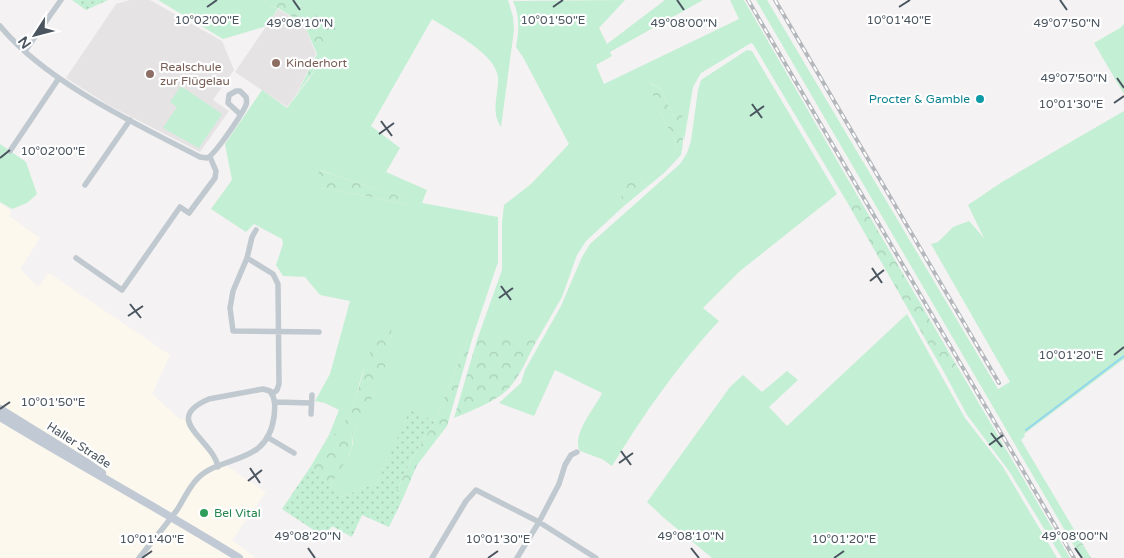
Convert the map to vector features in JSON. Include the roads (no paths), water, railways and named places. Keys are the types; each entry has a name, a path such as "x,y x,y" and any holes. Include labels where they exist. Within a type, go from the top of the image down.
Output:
{"main road":[{"name":"Haller Straße","path":"0,409 90,464 119,486"},
{"name":"Haller Straße","path":"0,417 239,558"}],"street":[{"path":"25,51 61,0"},
{"path":"0,26 25,51 59,78 130,120 200,157 210,157 240,114"},
{"path":"10,151 59,78"},
{"path":"85,184 130,120"},
{"path":"76,258 122,290 180,207 189,213 215,178 216,171 210,157"},
{"path":"256,230 233,291 230,308 233,330 320,332"},
{"path":"247,258 273,274 278,284 279,384 278,390 272,394"},
{"path":"140,558 200,477 218,467 249,455 267,437 273,422 275,402 272,394 267,390 263,389 209,399 190,413 189,425 209,448 217,461 218,467"},
{"path":"310,414 312,395"},
{"path":"275,402 311,403"},
{"path":"267,437 294,453"},
{"path":"517,558 559,484 565,465 571,455 576,452"},
{"path":"432,558 466,501 476,490 539,522 596,558"}],"waterway":[{"path":"1026,430 1124,356"}],"railway":[{"path":"748,0 1074,558"},
{"path":"775,0 999,383"}],"place":[{"name":"Kinderhort","path":"276,63"},
{"name":"Realschule zur Flügelau","path":"150,74"},
{"name":"Procter & Gamble","path":"980,99"},
{"name":"Bel Vital","path":"204,513"}]}
